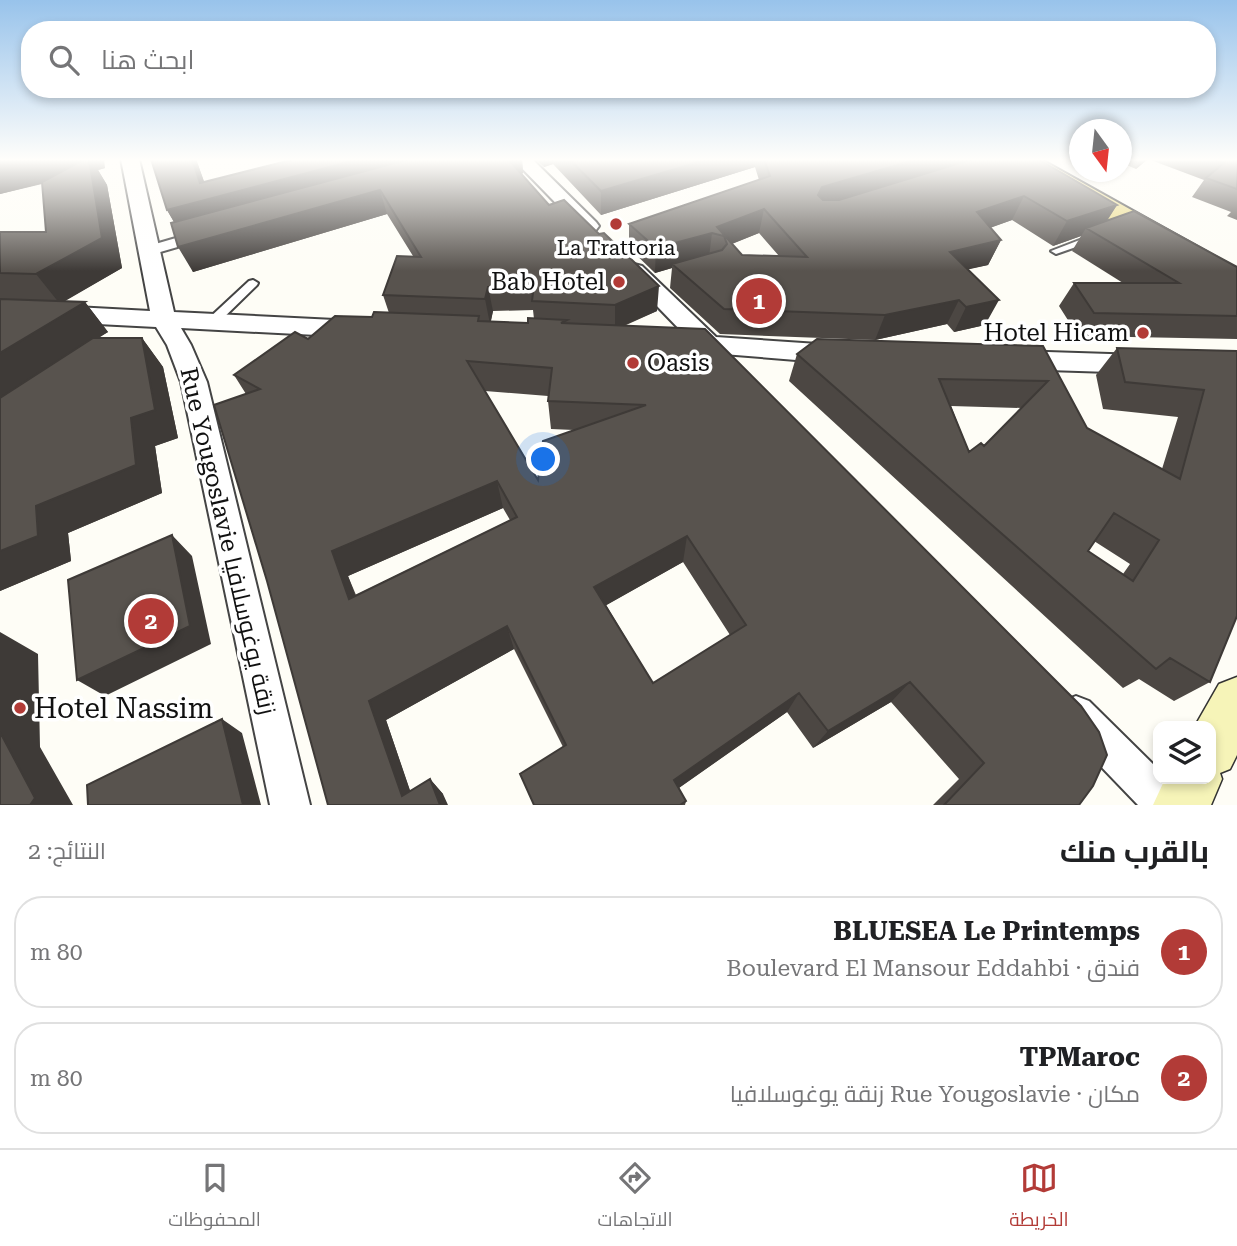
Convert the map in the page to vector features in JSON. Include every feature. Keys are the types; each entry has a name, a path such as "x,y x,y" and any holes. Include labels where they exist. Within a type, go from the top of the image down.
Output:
{"main road":[{"path":"1069,197 1120,228 1237,283"},
{"path":"1134,197 1237,253"},
{"path":"1216,741 1237,702"},
{"path":"1181,805 1192,784"}],"street":[{"name":"Rue Yougoslavie زنقة يوغوسلافيا","path":"138,197 164,321 179,345 194,383 290,805"},
{"path":"560,197 599,236"},
{"path":"150,250 215,232"},
{"path":"619,256 746,381"},
{"path":"648,285 673,278"},
{"path":"1,312 375,330"},
{"path":"123,344 164,321"},
{"path":"666,342 780,352 857,355"},
{"path":"986,360 1171,365"},
{"path":"1054,691 1166,805"}],"lane":[{"path":"1056,251 1120,228"},
{"path":"211,323 253,283"}],"building":[{"path":"43,197 95,197 102,238 36,274 0,273 0,232 46,232"},
{"path":"163,197 218,197 167,210"},
{"path":"270,197 357,197 178,247 171,223"},
{"path":"384,197 541,197 549,205 564,200 599,234 604,233 659,286 615,305 532,301 534,285 488,287 485,299 383,295 397,256 421,257"},
{"path":"710,197 820,197 823,200 839,200 850,197 1022,197 977,212 1001,240 950,252 999,300 966,307 959,300 885,315 724,309 672,264 722,250 727,244 724,236 712,233 656,248 629,224","holes":["764,209 807,257 742,255 717,227"]},
{"path":"1025,197 1103,197 1117,205 1067,221"},
{"path":"1134,211 1237,267 1237,316 1094,313 1074,283 1179,283 1086,228"},
{"path":"0,299 85,302 0,353"},
{"path":"374,312 479,316 478,321 528,323 528,318 567,320 561,323 705,329 1081,706 1099,732 1107,755 1093,786 1079,805 944,805 984,763 910,682 828,731 799,693 674,780 686,801 680,805 534,805 520,774 566,745 507,626 369,701 402,796 430,779 440,805 328,805 267,581 214,405 260,389 234,375 295,332 308,339 335,316 372,317","holes":["467,361 552,368 548,401 646,405 543,441 538,480","497,481 517,517 349,599 332,551","687,536 746,625 653,683 594,587"]},
{"path":"93,338 142,338 155,410 131,418 136,465 36,506 38,536 0,551 0,398"},
{"path":"817,339 1043,346 1087,428 1180,479 1204,390 1125,382 1117,348 1237,351 1237,616 1210,682 1170,658 1156,669 797,354","holes":["939,379 1048,381 984,446 981,443 969,452","1114,513 1159,540 1133,581 1088,551"]},
{"path":"172,535 190,626 77,680 68,580"},
{"path":"222,719 243,805 88,805 87,785"},
{"path":"0,732 35,798 30,805 0,805"}],"place":[{"name":"La Trattoria","path":"616,224"},
{"name":"Bab Hotel","path":"619,282"},
{"name":"BLUESEA Le Printemps","path":"759,301"},
{"name":"Hotel Hicam","path":"1143,333"},
{"name":"Oasis","path":"633,363"},
{"name":"TPMaroc","path":"151,621"},
{"name":"Hotel Nassim","path":"20,708"}]}
